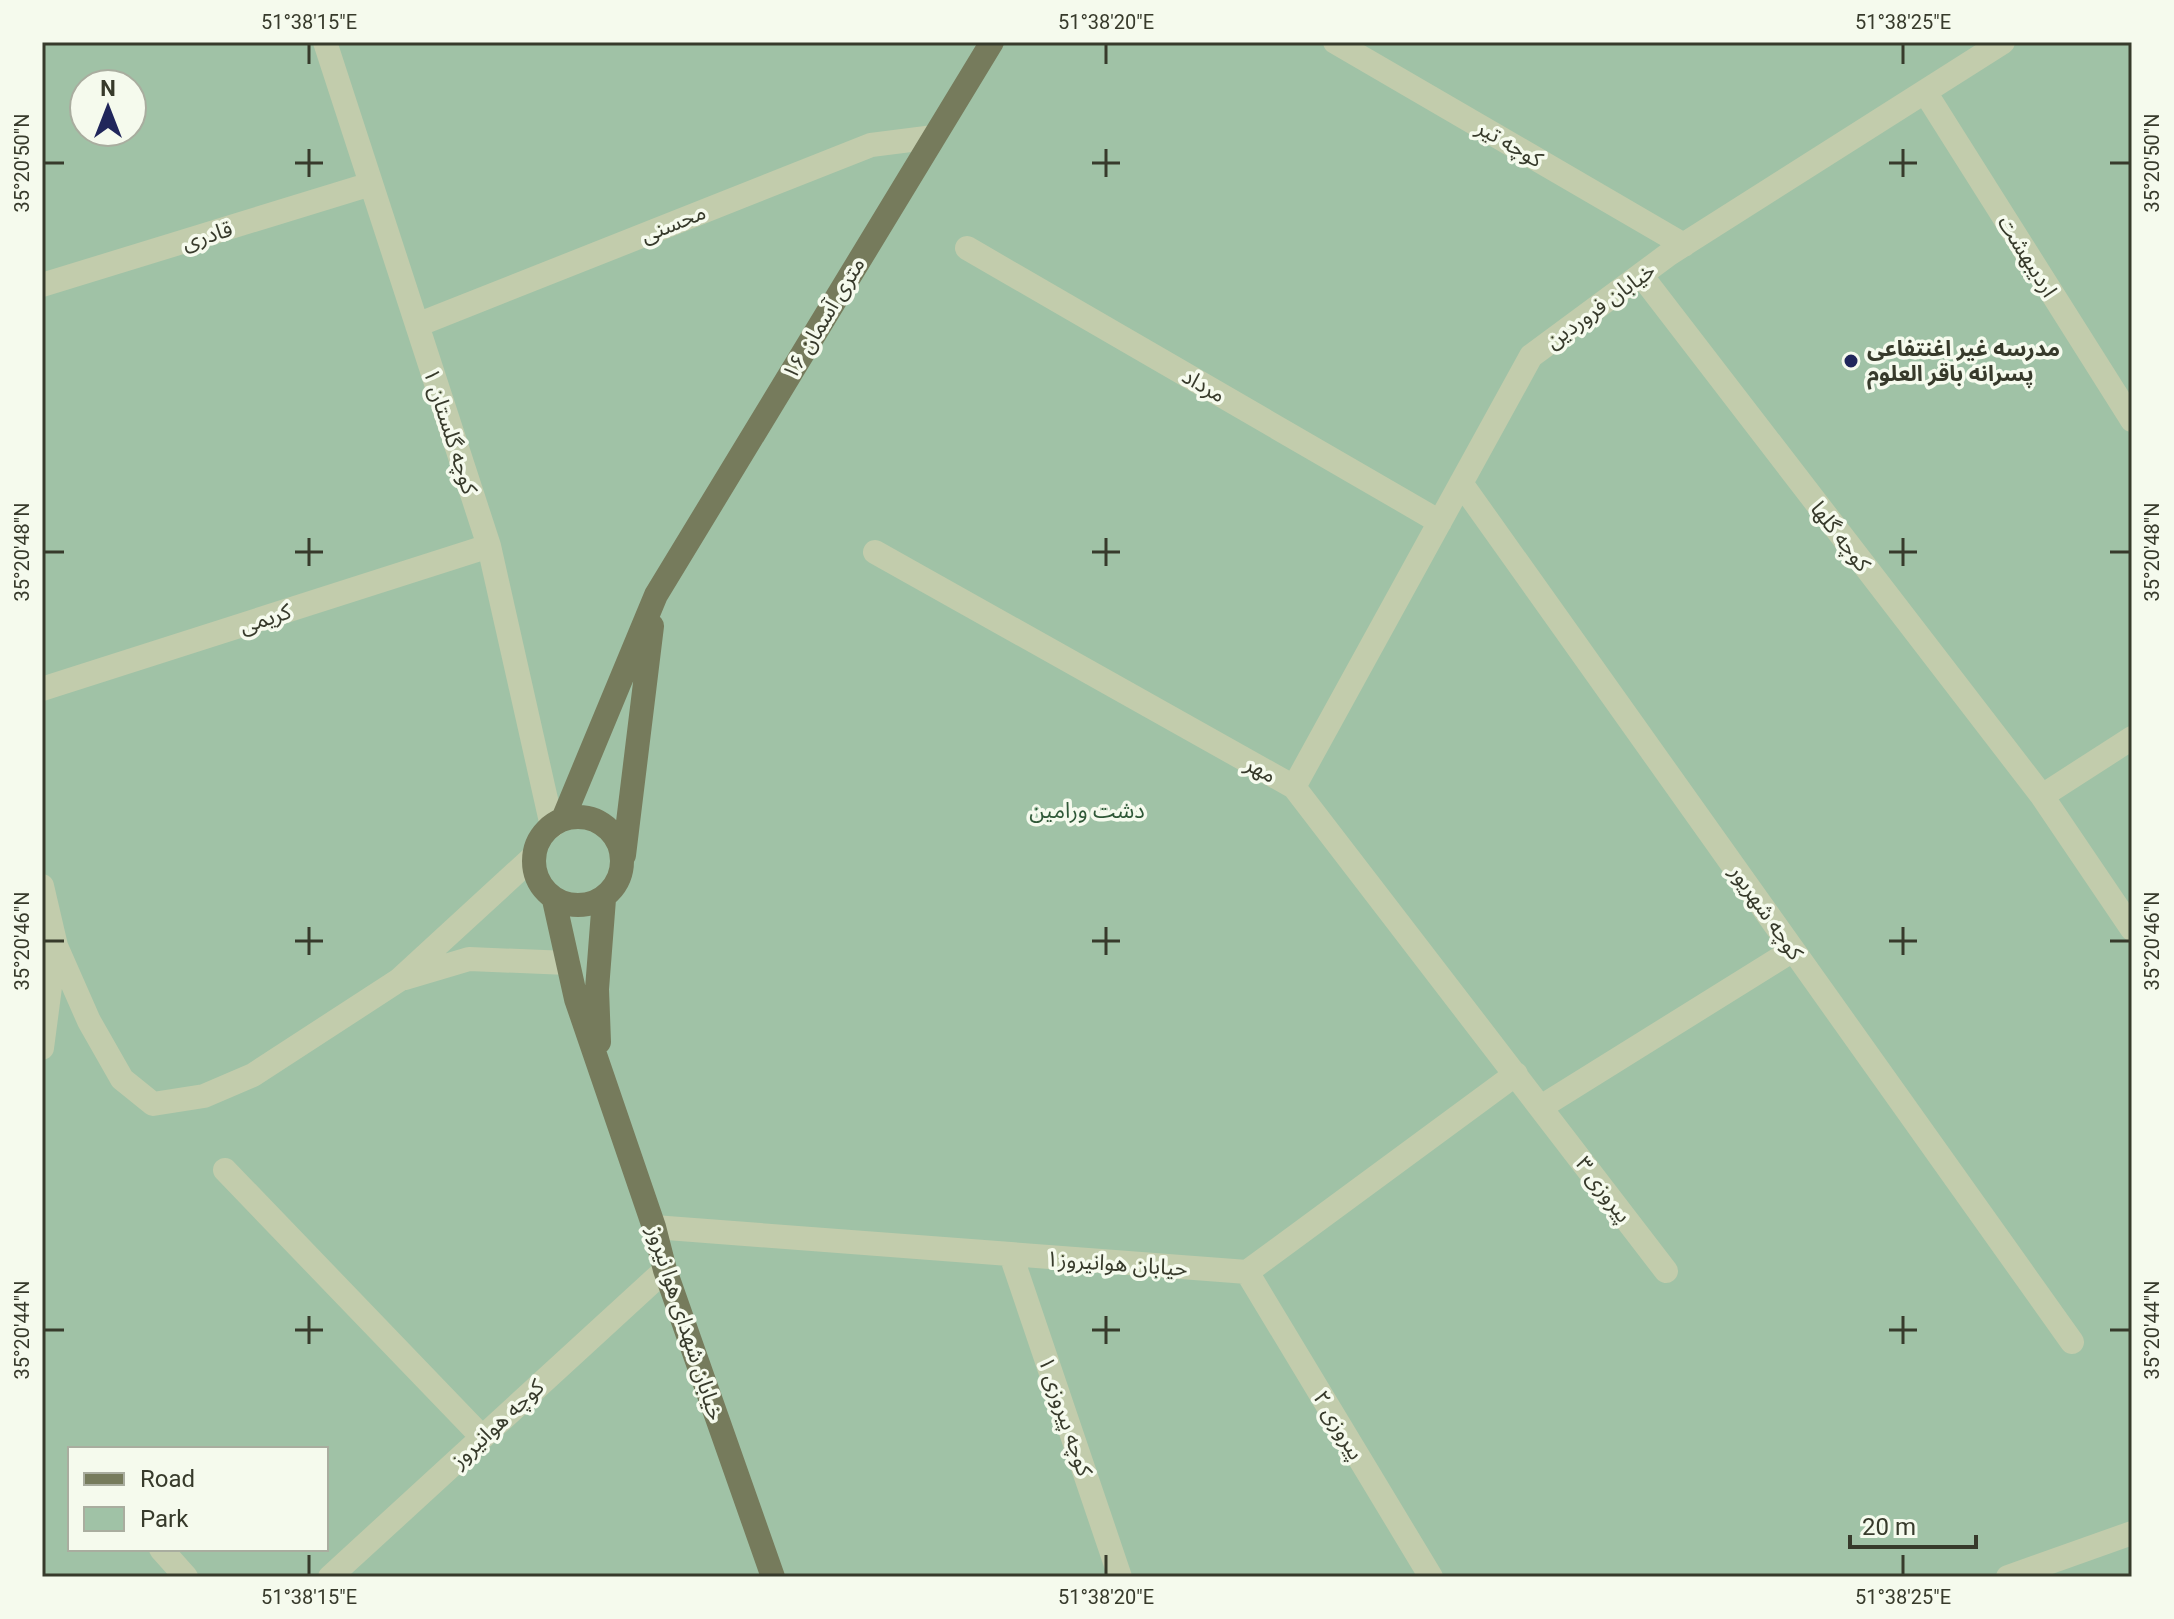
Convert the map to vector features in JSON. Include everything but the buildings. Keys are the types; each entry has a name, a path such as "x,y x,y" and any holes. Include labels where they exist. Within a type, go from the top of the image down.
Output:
{"main road":[{"name":"۱۶ متری آسمان","path":"558,823 656,595 992,42"},
{"name":"۱۶ متری آسمان","path":"624,856 656,595"},
{"path":"590,817 613,831 624,856 619,880 604,899 578,907 554,900 537,881 533,857 543,833 558,823 590,817"},
{"name":"خیابان شهدای هوا نیروز","path":"600,1069 597,989 604,899"},
{"name":"خیابان شهدای هوا نیروز","path":"554,900 576,999 654,1227 665,1270 766,1575"}],"street":[{"name":"کوچه گلستان ۱","path":"325,42 489,546 558,823"},
{"name":"کوچه تیر","path":"1335,42 1684,245"},
{"name":"خیابان فروردین","path":"1294,787 1531,356 1684,245 1925,92 1984,46"},
{"name":"اردیبهشت","path":"1925,92 2132,420"},
{"name":"محسنی","path":"417,325 871,145 934,137"},
{"name":"قادری","path":"42,285 371,184"},
{"name":"مرداد","path":"967,248 1440,522"},
{"name":"کوچه گلها","path":"1641,275 2042,796 2132,929"},
{"name":"کوچه شهریور","path":"1461,483 2072,1342"},
{"name":"کریمی","path":"42,689 489,546"},
{"name":"مهر","path":"875,552 1294,787 1541,1107"},
{"path":"2042,796 2132,738"},
{"path":"42,886 56,946 89,1021 122,1079 153,1104 204,1096 253,1075 399,980 533,857"},
{"path":"42,1048 56,946"},
{"path":"1541,1107 1793,950"},
{"path":"399,980 469,959 568,963"},
{"path":"1247,1272 1516,1074"},
{"name":"پیروزی ۳","path":"1541,1107 1666,1271"},
{"path":"225,1170 482,1437"},
{"name":"حیابان هوانیروز۱","path":"654,1227 1247,1272"},
{"name":"کوچه پیروزی ۱","path":"1011,1255 1120,1577"},
{"name":"کوچه هوانیروز","path":"330,1577 665,1270"},
{"name":"پیروزی ۲","path":"1247,1272 1431,1577"},
{"path":"2008,1577 2132,1533"},
{"path":"163,1551 186,1577"}],"green space":[{"name":"دشت ورامین","path":"42,42 2132,42 2132,1577 42,1577"}],"place":[{"name":"مدرسه غیر اغنتفاعی پسرانه باقر العلوم","path":"1851,361"}]}
